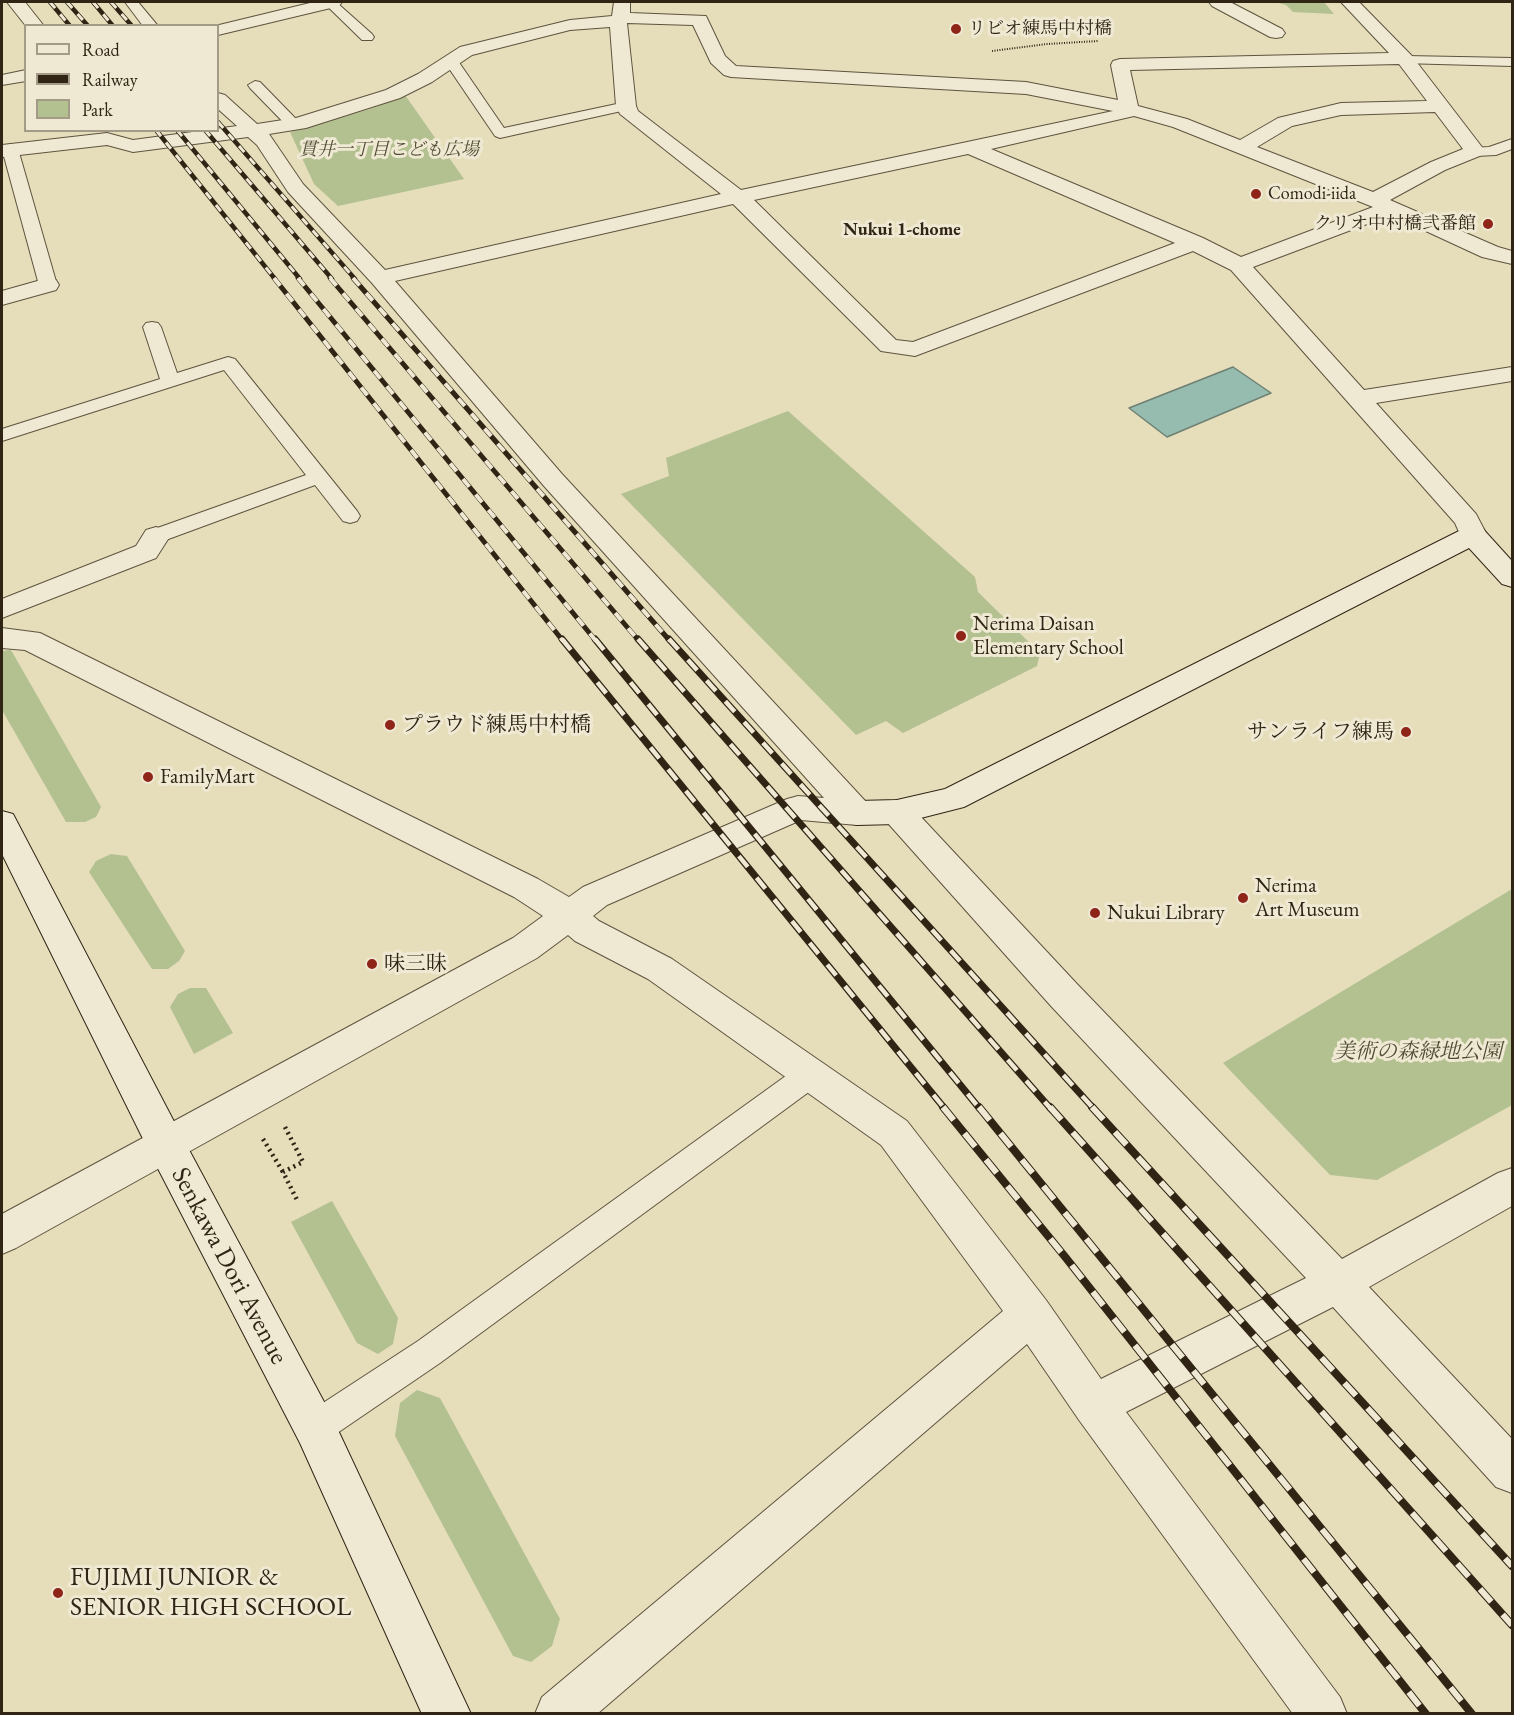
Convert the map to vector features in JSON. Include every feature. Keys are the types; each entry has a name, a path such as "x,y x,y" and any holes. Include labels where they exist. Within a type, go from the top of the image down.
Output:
{"street":[{"path":"16,2 33,24"},
{"path":"219,30 331,2"},
{"path":"1218,2 1276,33"},
{"path":"1239,266 1383,204 1438,166 1475,151 1405,59 1350,2"},
{"path":"620,13 626,106 630,114 737,197 889,346 915,350 1195,243"},
{"path":"6,150 106,135 133,146 294,125 393,94 425,78 466,51 522,35 620,13 700,20 717,59 731,71 1026,88 1077,96 1180,123 1383,204 1490,252 1512,258"},
{"path":"1130,111 1120,65 1405,59"},
{"path":"2,80 24,75"},
{"path":"219,100 265,141 295,188 380,278 553,480 857,813"},
{"path":"1241,148 1285,122 1341,109 1441,106"},
{"path":"380,278 737,197 1117,116 1130,111"},
{"path":"970,147 1195,243 1239,266 1360,398 1467,520 1473,535 1512,578"},
{"path":"2,298 48,285"},
{"path":"1360,398 1512,374"},
{"path":"2,1235 525,948 595,896 798,808 857,813 897,812 953,799 1473,535"},
{"path":"2,609 146,552 156,536"},
{"path":"2,638 30,640 526,888 570,915 587,931 660,969 894,1133 1031,1314 1094,1405 1323,1713"},
{"path":"897,812 1064,995 1338,1283 1512,1471"},
{"name":"Senkawa Dori Avenue","path":"2,823 166,1145 315,1428 447,1713"},
{"path":"1094,1405 1338,1283 1512,1185"},
{"path":"559,1713 1031,1314"}],"lane":[{"path":"131,2 149,24"},
{"path":"331,2 367,37"},
{"path":"1405,59 1512,62"},
{"path":"451,61 500,132 626,106"},
{"path":"255,85 294,125"},
{"path":"1475,151 1491,152 1512,144"},
{"path":"6,150 48,285"},
{"path":"152,327 170,380"},
{"path":"2,435 228,363 350,516"},
{"path":"156,536 319,477"},
{"path":"315,1428 429,1352 811,1074"}],"path":[{"path":"279,1117 303,1162 283,1172"},
{"path":"262,1137 298,1202"}],"green space":[{"path":"1275,2 1324,2 1334,14 1293,12 1286,5"},
{"name":"貫井一丁目こども広場","path":"405,95 464,179 338,206 314,184 290,132 370,109"},
{"path":"788,411 975,577 978,592 1040,653 1037,666 903,733 886,721 856,735 621,494 669,476 666,458"},
{"path":"11,650 101,807 96,817 85,822 66,822 2,710 2,651"},
{"path":"111,854 127,856 185,951 179,961 168,969 152,969 89,872 96,861"},
{"name":"美術の森緑地公園","path":"1512,889 1512,1105 1377,1180 1330,1175 1223,1063"},
{"path":"190,988 206,988 233,1033 194,1054 170,1007 178,994"},
{"path":"332,1201 398,1318 393,1344 378,1354 357,1343 291,1222"},
{"path":"417,1390 440,1398 560,1619 552,1646 531,1662 513,1656 395,1436 400,1403"}],"water":[{"path":"1233,367 1271,393 1167,437 1129,408"}],"railway":[{"path":"50,2 68,24"},
{"path":"67,2 86,24"},
{"path":"93,2 111,24"},
{"path":"111,2 130,24"},
{"path":"219,123 355,279"},
{"path":"158,132 275,279"},
{"path":"179,132 300,279"},
{"path":"207,132 332,279"},
{"path":"274,278 563,641"},
{"path":"298,278 596,641"},
{"path":"330,278 639,641"},
{"path":"353,278 670,641"},
{"path":"562,639 945,1109"},
{"path":"595,639 980,1109"},
{"path":"638,639 1051,1109"},
{"path":"669,639 1094,1109"},
{"path":"943,1107 1066,1258 1426,1714"},
{"path":"979,1107 1472,1714"},
{"path":"1050,1107 1512,1625"},
{"path":"1092,1107 1512,1566"}],"place":[{"name":"リビオ練馬中村橋","path":"956,29"},
{"name":"Comodi-iida","path":"1256,194"},
{"name":"クリオ中村橋弐番館","path":"1488,224"},
{"name":"Nerima Daisan Elementary School","path":"961,636"},
{"name":"プラウド練馬中村橋","path":"390,725"},
{"name":"サンライフ練馬","path":"1406,732"},
{"name":"FamilyMart","path":"148,777"},
{"name":"Nerima Art Museum","path":"1243,898"},
{"name":"Nukui Library","path":"1095,913"},
{"name":"味三昧","path":"372,964"},
{"name":"FUJIMI JUNIOR & SENIOR HIGH SCHOOL","path":"58,1593"}],"district":[{"name":"Nukui 1-chome","path":"902,230"}]}
